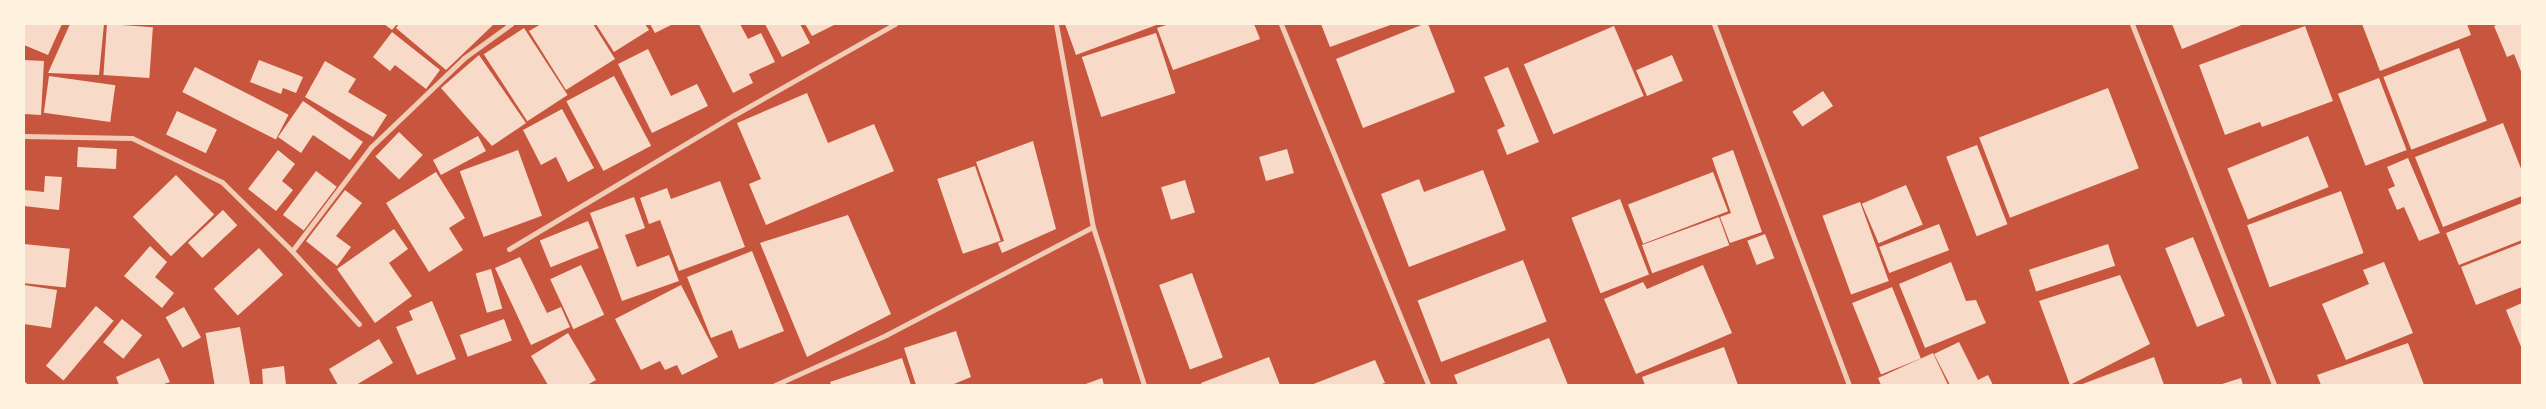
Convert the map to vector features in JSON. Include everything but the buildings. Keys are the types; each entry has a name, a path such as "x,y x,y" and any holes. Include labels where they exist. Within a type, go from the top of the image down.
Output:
{"street":[{"path":"292,251 371,147 464,58 512,24"},
{"path":"509,248 734,115 896,24"},
{"path":"1056,24 1093,227 1144,385"},
{"path":"1281,24 1428,385"},
{"path":"1714,24 1849,385"},
{"path":"2132,24 2274,385"},
{"path":"24,136 132,138 222,182 292,251 359,324"},
{"path":"775,385 886,335 1093,227"}]}
